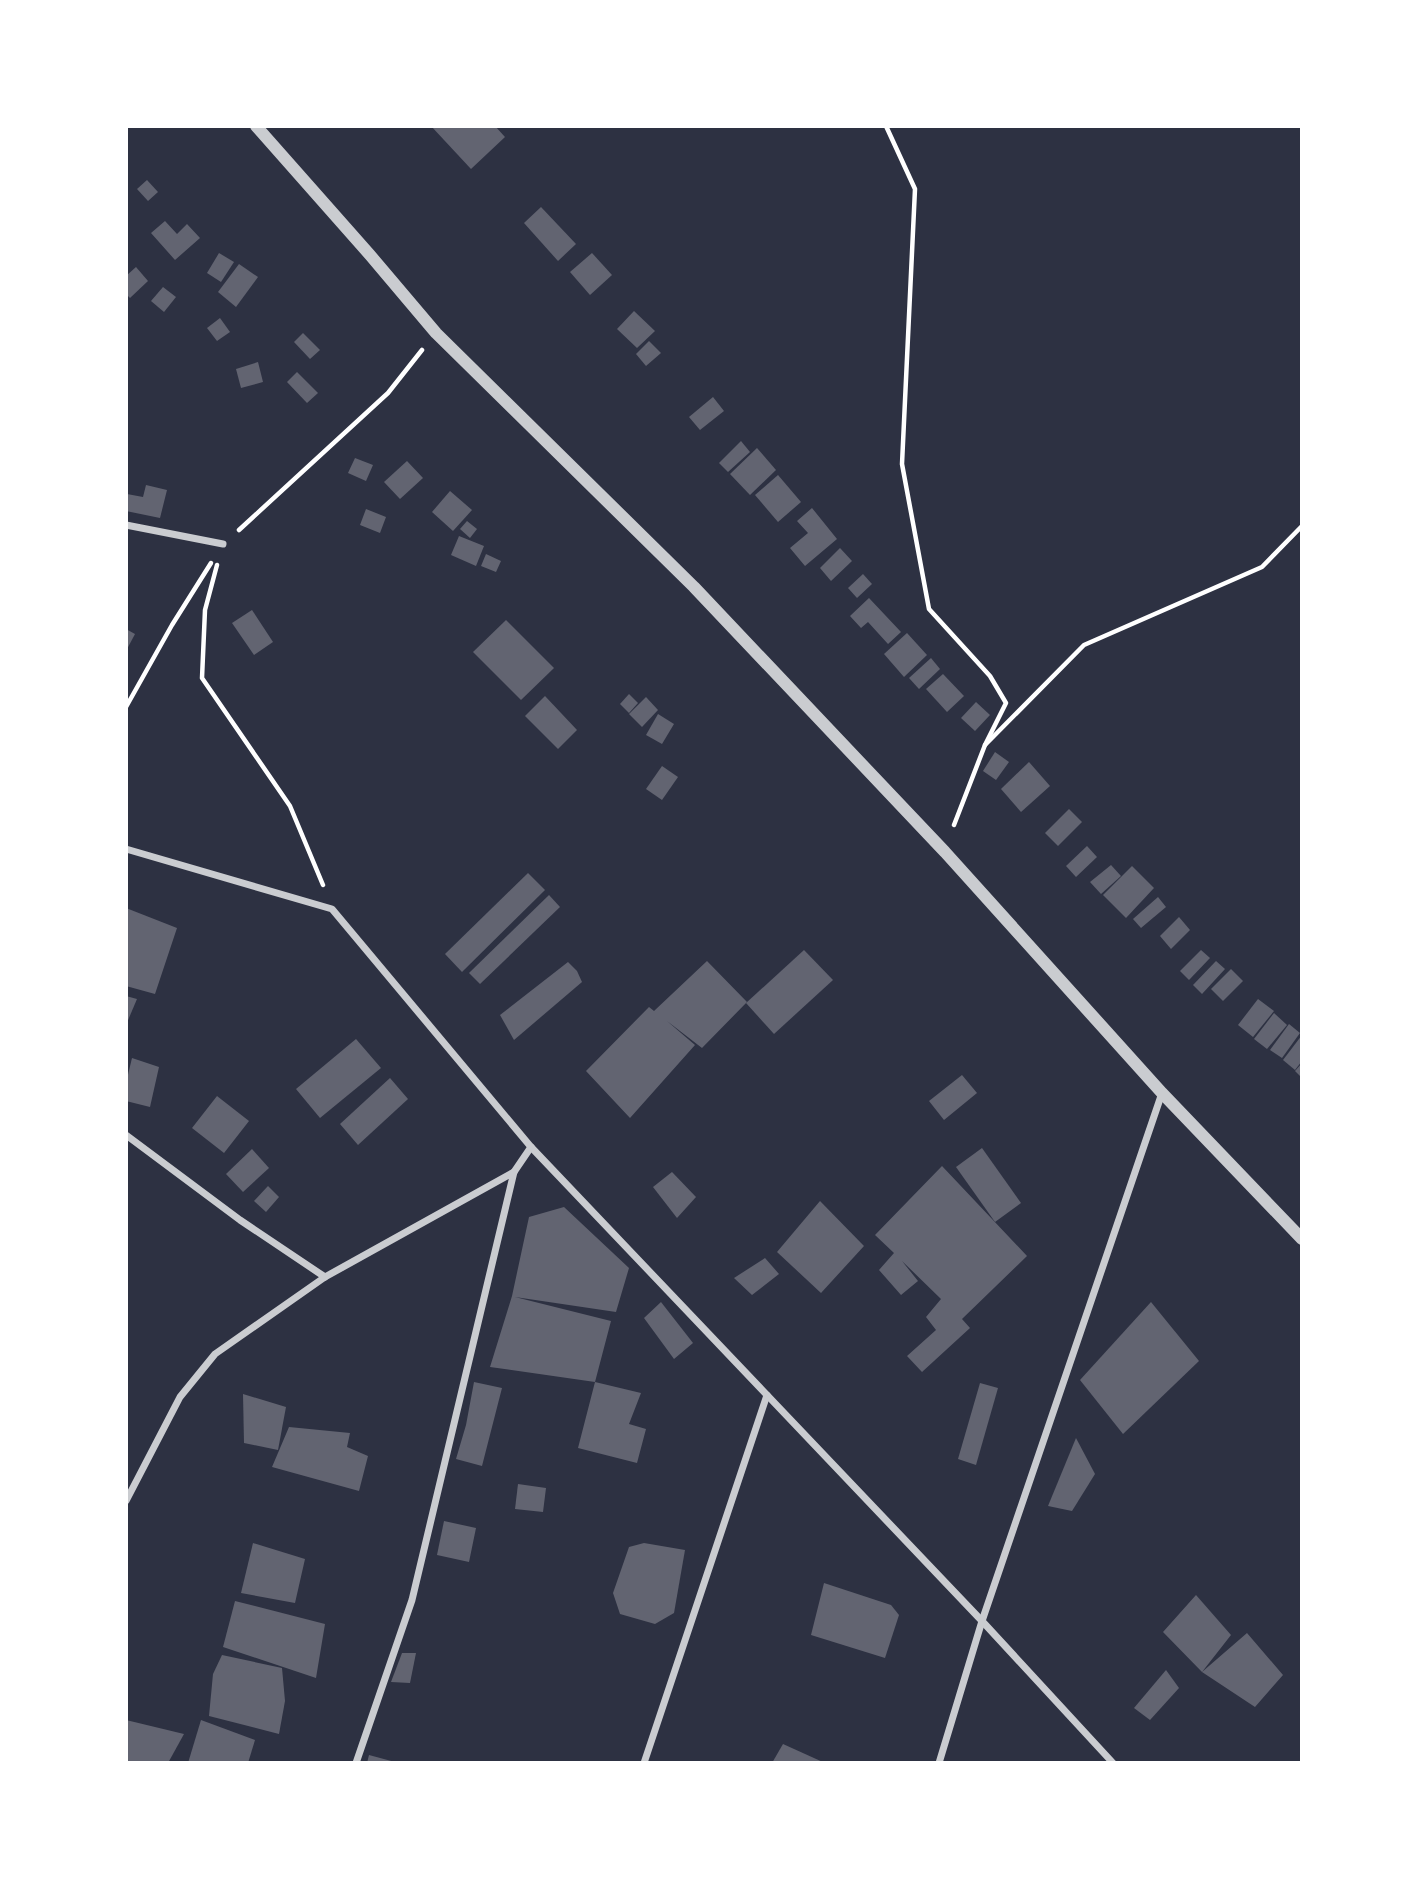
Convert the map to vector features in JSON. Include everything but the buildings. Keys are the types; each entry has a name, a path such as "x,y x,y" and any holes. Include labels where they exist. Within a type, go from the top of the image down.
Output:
{"street":[{"path":"256,126 436,333 694,587 945,852 1162,1093 1302,1239"},
{"path":"126,525 223,544"},
{"path":"126,849 332,909 531,1147 982,1621 1113,1763"},
{"path":"939,1763 982,1621 1162,1093"},
{"path":"126,1135 240,1220 325,1277"},
{"path":"356,1763 412,1600 514,1172 531,1147"},
{"path":"126,1501 180,1397 215,1354 325,1277 514,1172"},
{"path":"644,1763 767,1395"}],"path":[{"path":"886,126 915,189 902,464 929,609 990,676 1006,703 966,791 945,852"},
{"path":"126,707 172,625 223,544 387,393 436,333"},
{"path":"985,745 1084,645 1262,567 1302,526"},
{"path":"223,544 205,610 202,678 290,806 332,909"}]}
